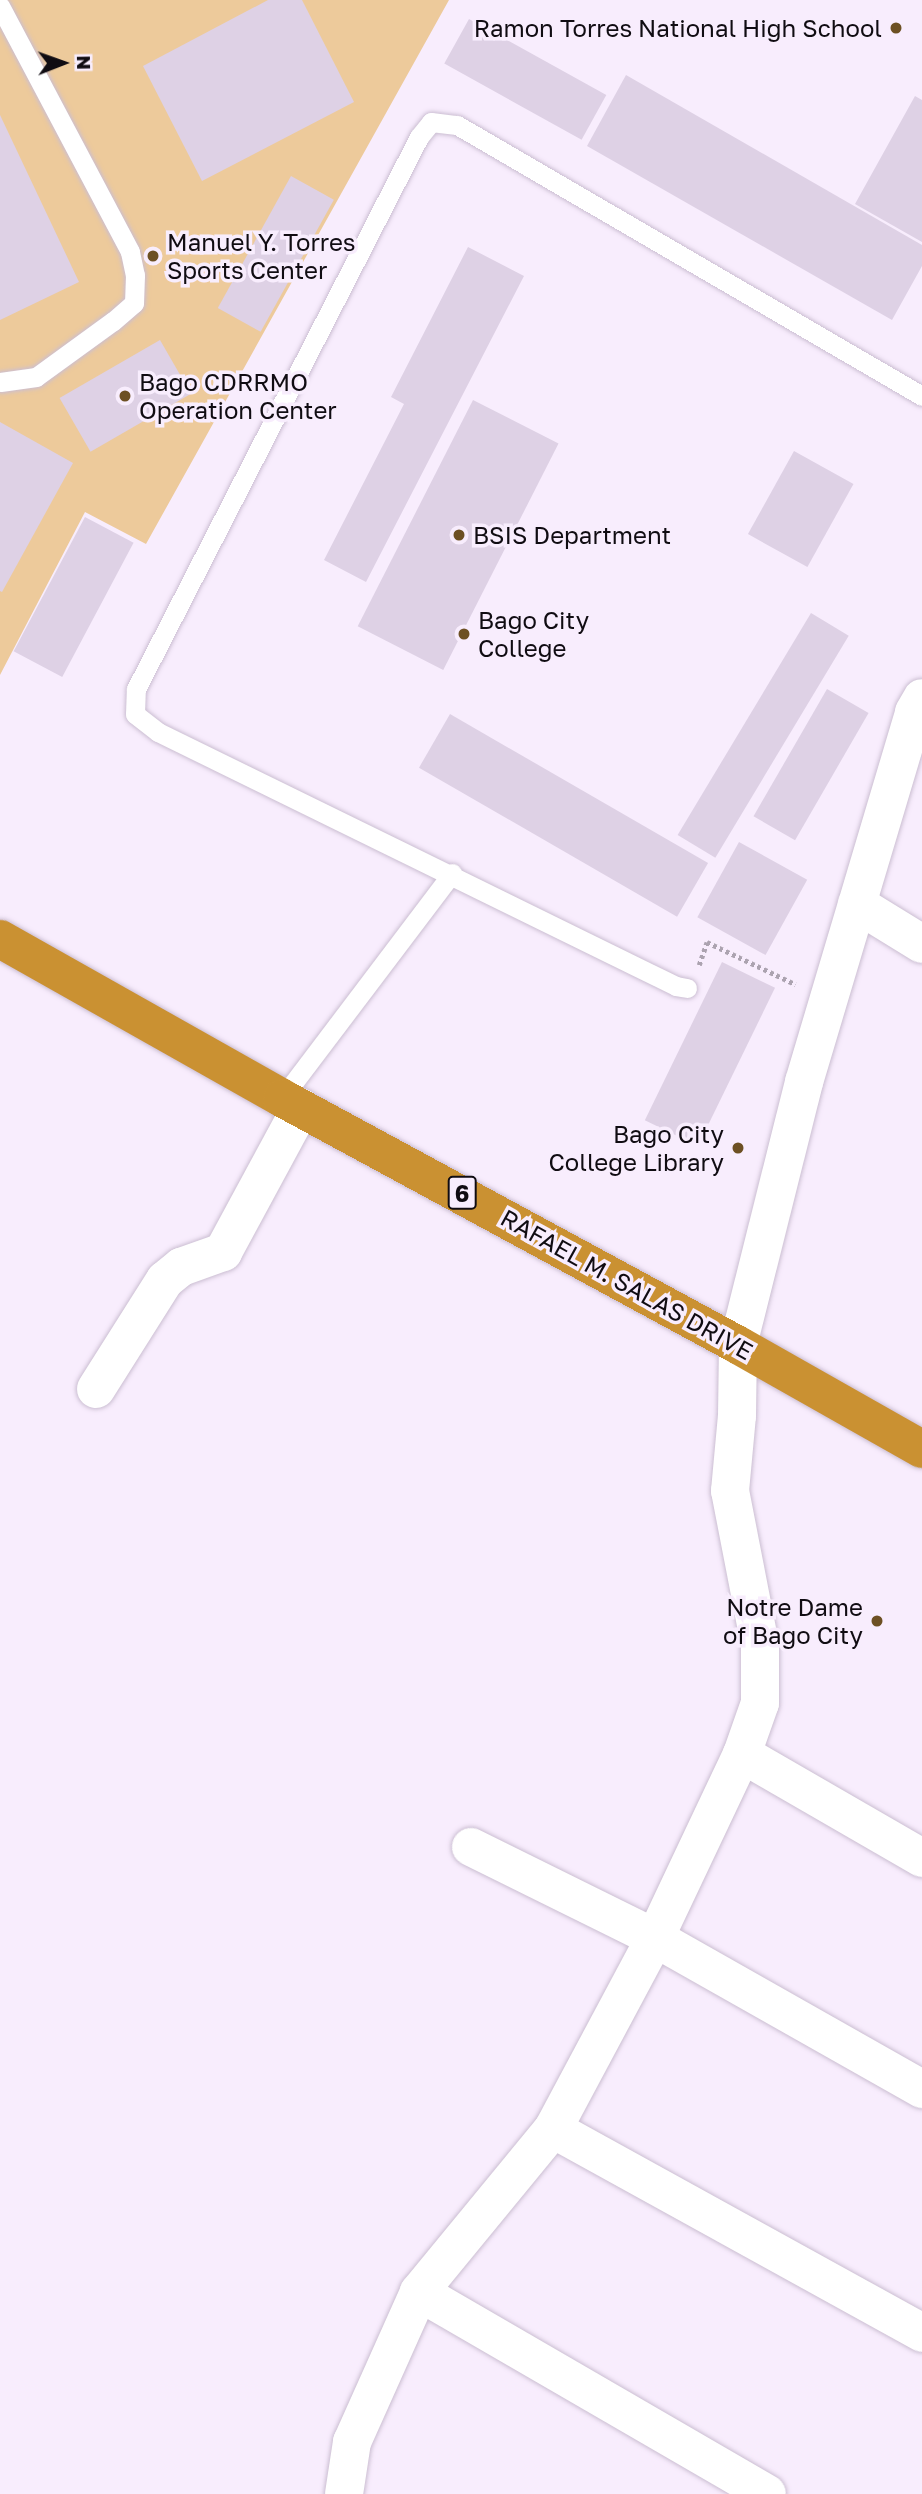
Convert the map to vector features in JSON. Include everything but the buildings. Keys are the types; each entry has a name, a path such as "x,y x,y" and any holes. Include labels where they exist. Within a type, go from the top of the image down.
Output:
{"highway":[{"name":"RAFAEL M. SALAS DRIVE","path":"0,939 291,1103 738,1345 922,1449"}],"street":[{"path":"344,2494 352,2442 419,2292 553,2129 654,1938 742,1754 760,1703 760,1645 730,1491 737,1416 738,1345 828,999 914,712 922,698"},
{"path":"857,904 922,944"},
{"path":"96,1389 165,1280 181,1266 223,1252 291,1103"},
{"path":"742,1754 922,1858"},
{"path":"471,1847 654,1938 922,2089"},
{"path":"553,2129 922,2333"},
{"path":"419,2292 767,2494"}],"lane":[{"path":"0,6 130,252 135,275 134,303 113,321 36,377 0,382"},
{"path":"687,988 676,986 452,873 158,732 135,714 136,689 419,137 431,122 457,125 922,396"},
{"path":"291,1103 452,873"}],"path":[{"path":"687,988 694,978 707,943 828,999"}],"shaded area":[{"name":"Manuel Y. Torres Sports Center","path":"0,0 449,0 146,544 85,512 0,675"}],"place":[{"name":"Ramon Torres National High School","path":"896,28"},
{"name":"Manuel Y. Torres Sports Center","path":"153,256"},
{"name":"Bago CDRRMO Operation Center","path":"125,396"},
{"name":"BSIS Department","path":"459,535"},
{"name":"Bago City College","path":"464,634"},
{"name":"Bago City College Library","path":"738,1148"},
{"name":"Notre Dame of Bago City","path":"877,1621"}]}
